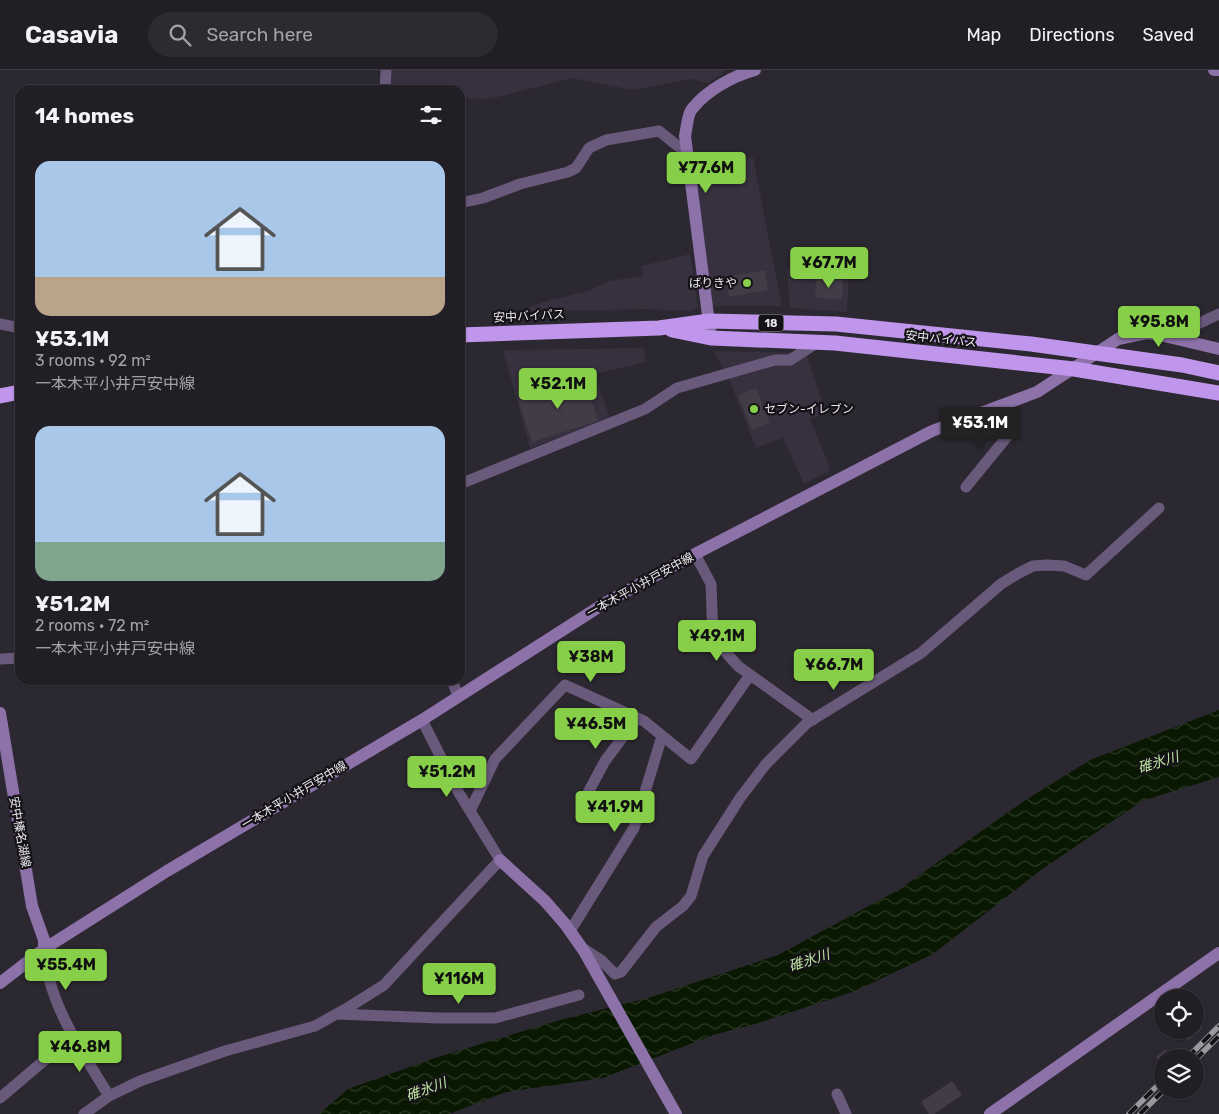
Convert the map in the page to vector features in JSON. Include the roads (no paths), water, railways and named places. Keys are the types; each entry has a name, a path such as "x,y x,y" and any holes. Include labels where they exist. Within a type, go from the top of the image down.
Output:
{"highway":[{"name":"安中バイパス","path":"465,335 659,328 709,321 836,324 1097,353 1219,373"},
{"name":"安中バイパス","path":"659,328 711,338 818,342 1074,369 1219,392"},
{"path":"0,396 15,393"}],"main road":[{"path":"711,338 685,136 690,110 739,74 755,70"},
{"path":"1214,70 1219,70"},
{"name":"一本木平小井戸安中線","path":"1,979 44,949 166,871 422,720 605,603 932,431 1037,392 1074,369 1112,341 1133,335 1147,333 1219,349"},
{"name":"安中榛名湖線","path":"0,713 2,740 32,906 44,940 44,949"},
{"path":"500,860 545,901 570,931 676,1114"},
{"path":"990,1114 1219,953"}],"street":[{"path":"385,85 386,70"},
{"path":"465,202 483,198 520,184 568,172 576,168 589,148 606,140 659,131 679,147 686,146"},
{"path":"1170,337 1219,314"},
{"path":"0,324 15,327"},
{"path":"465,482 645,409 677,388 775,360 790,360 818,342"},
{"path":"966,487 1006,438 1008,432 1004,404"},
{"path":"581,947 600,960 614,974 621,972 656,927 683,906 691,896 703,856 761,770 790,739 813,720 921,653 1001,584 1033,566 1047,564 1064,566 1086,575 1159,508"},
{"path":"695,554 711,584 713,638 738,666 813,720"},
{"path":"0,659 15,658"},
{"path":"470,811 495,758 565,685 637,718 691,759 750,675"},
{"path":"454,685 458,696"},
{"path":"584,800 605,761 637,718"},
{"path":"84,1114 109,1096 140,1081 224,1051 315,1026 338,1014 384,985 500,860 470,811 422,720"},
{"path":"570,931 634,828 662,736"},
{"path":"44,949 45,964 54,996 73,1036 109,1096"},
{"path":"338,1014 428,1018 495,1018 579,995"},
{"path":"0,1098 73,1036"},
{"path":"837,1094 846,1114"}],"water":[{"name":"碓氷川","path":"1219,710 1219,777 1142,801 1041,870 933,954 855,991 755,1024 713,1035 603,1078 506,1092 449,1114 319,1114 348,1089 435,1058 560,1020 648,998 778,955 900,889 1024,801 1090,760"}],"railway":[{"path":"1196,1049 1219,1026"},
{"path":"1204,1051 1219,1036"},
{"path":"1129,1114 1154,1089"},
{"path":"1140,1114 1155,1099"}],"place":[{"name":"ばりきや","path":"747,283"},
{"name":"セブン-イレブン","path":"754,409"}]}
